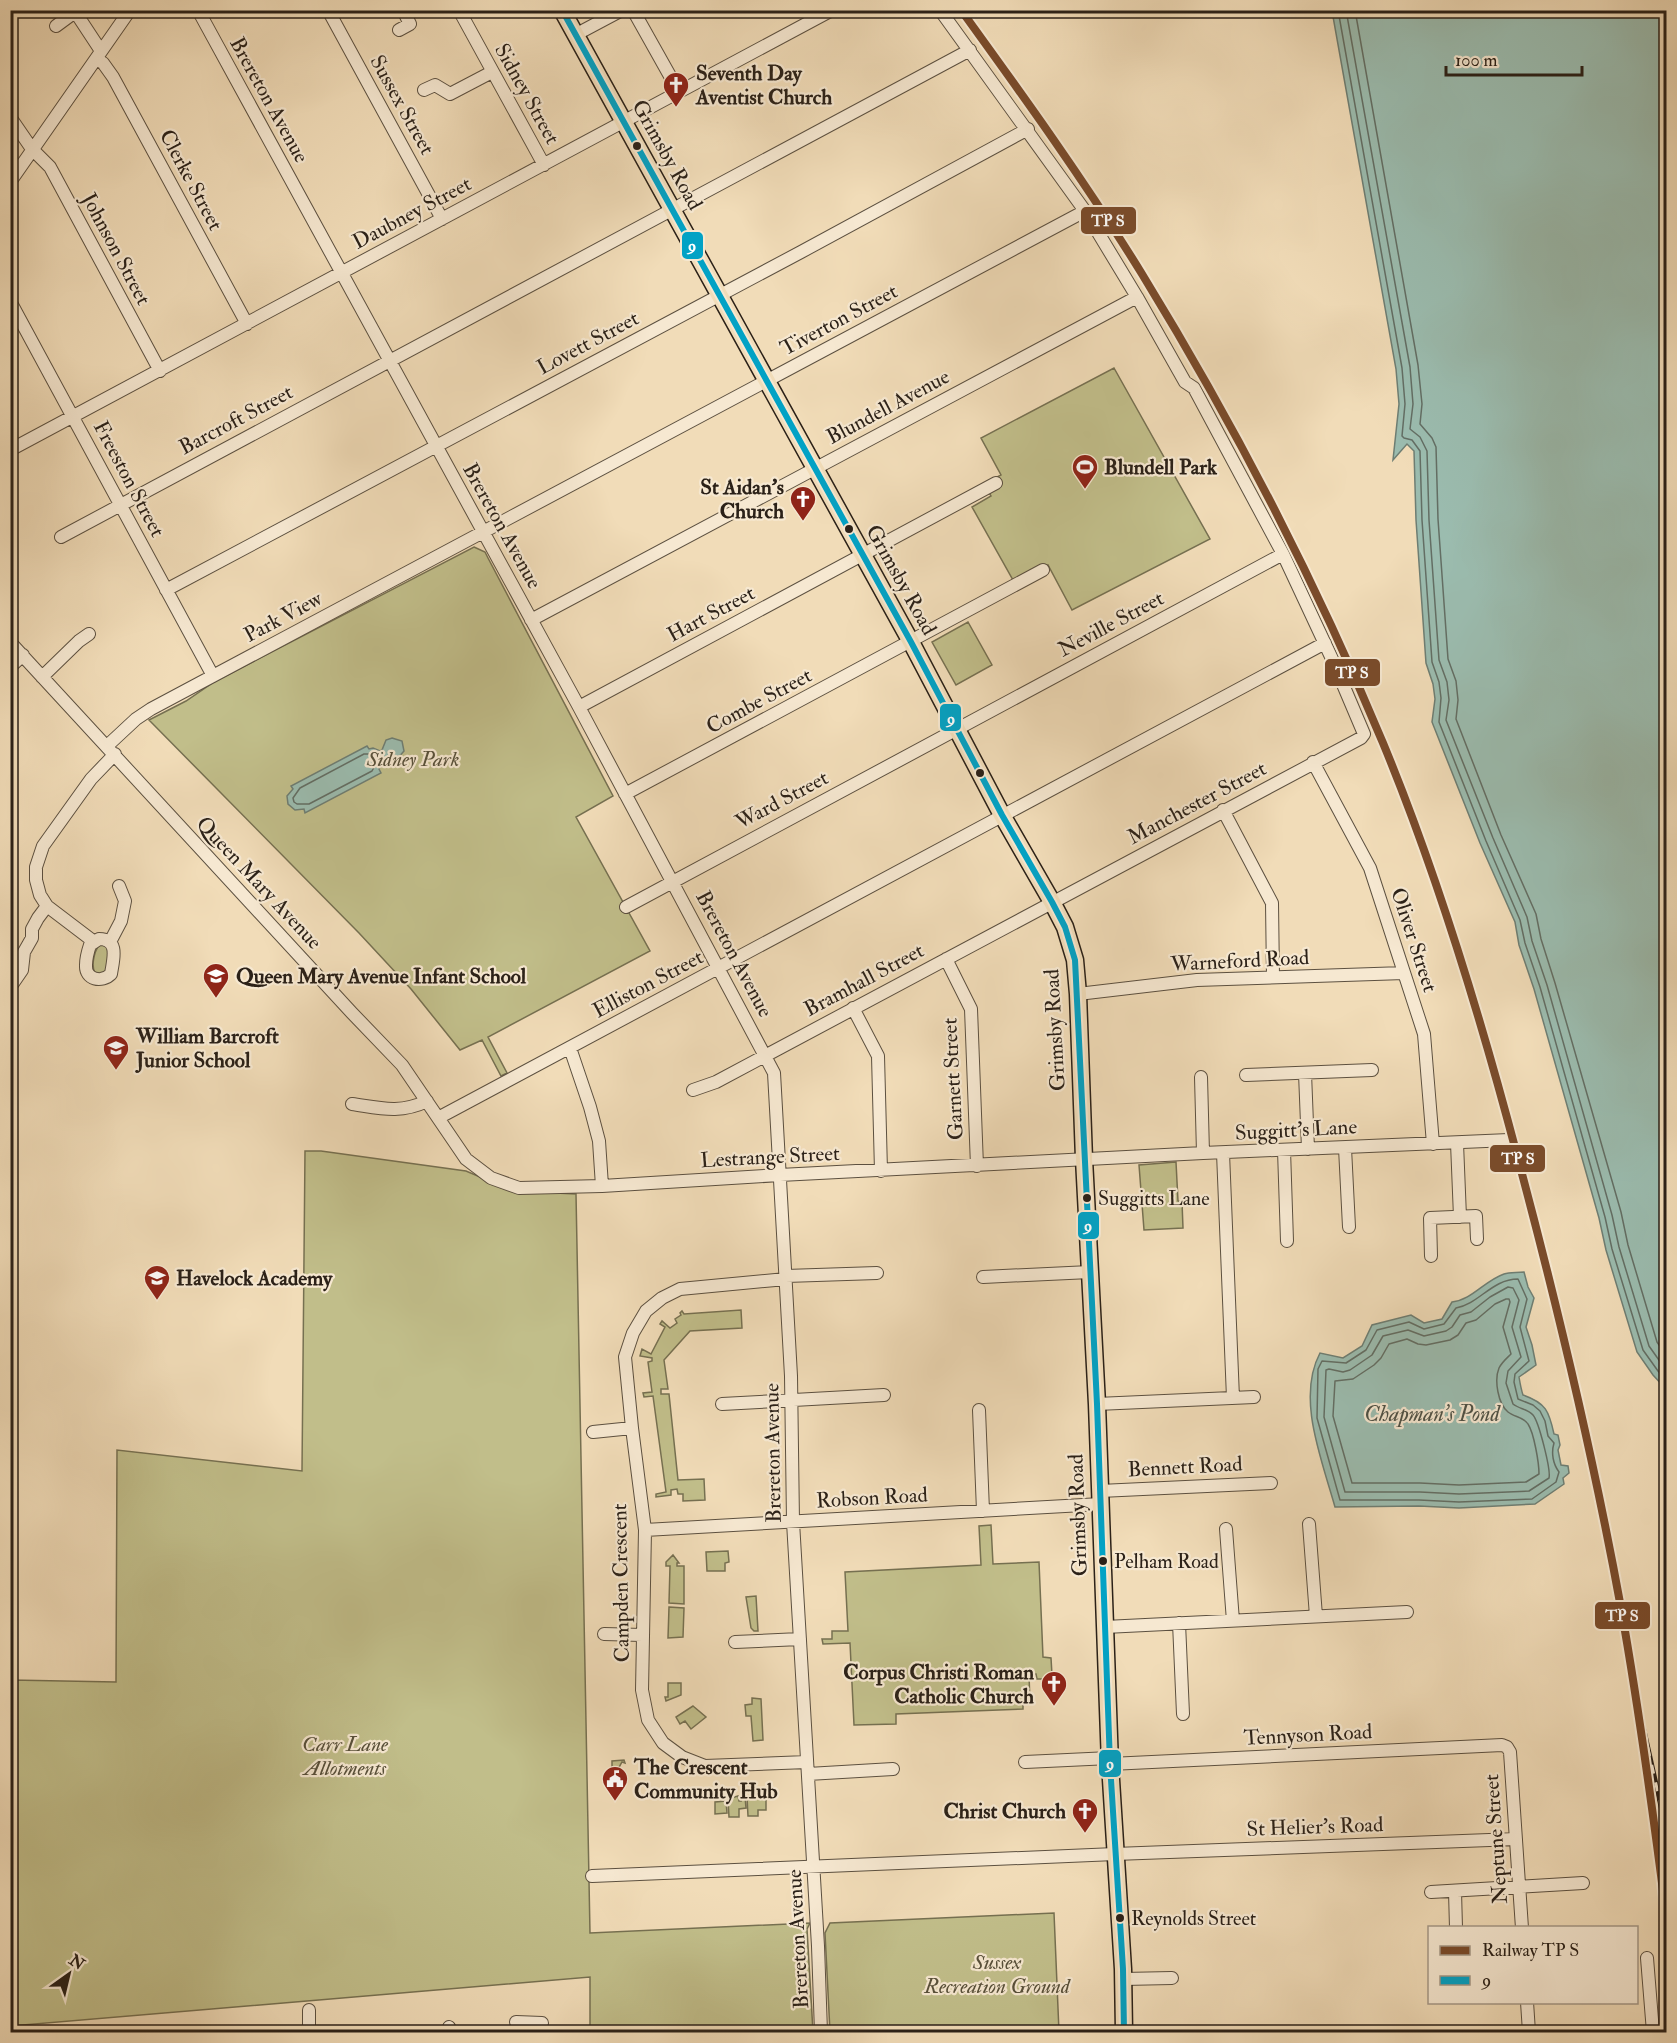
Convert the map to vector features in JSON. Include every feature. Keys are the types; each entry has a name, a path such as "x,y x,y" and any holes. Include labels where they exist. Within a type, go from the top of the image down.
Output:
{"main road":[{"name":"Grimsby Road","path":"562,10 910,642 1002,815 1052,902 1065,927 1075,960 1124,2032"}],"street":[{"path":"10,182 130,10"},
{"name":"Brereton Avenue","path":"198,10 579,707 774,1073 786,1278 793,1522 814,1868 821,2032"},
{"name":"Sussex Street","path":"328,10 442,219"},
{"path":"399,30 410,24 403,10"},
{"name":"Sidney Street","path":"459,10 544,165"},
{"path":"575,35 622,10"},
{"path":"633,10 679,92"},
{"name":"Daubney Street","path":"10,450 832,10"},
{"path":"940,10 1085,211 1185,382 1194,388 1283,554 1325,643"},
{"path":"56,26 75,11"},
{"name":"Clerke Street","path":"75,11 85,25 98,55 113,77 247,324"},
{"name":"Barcroft Street","path":"61,537 970,50"},
{"path":"424,90 435,85 450,94 492,72"},
{"name":"Johnson Street","path":"10,117 21,130 32,150 50,167 160,371"},
{"name":"Lovett Street","path":"166,590 894,203 1028,129"},
{"name":"Tiverton Street","path":"484,533 1085,211"},
{"name":"Blundell Avenue","path":"531,620 1137,297"},
{"name":"Freeston Street","path":"10,301 213,676"},
{"name":"Hart Street","path":"579,707 996,483"},
{"name":"Park View","path":"47,906 40,895 36,880 36,867 43,846 111,750 136,719 484,533"},
{"name":"Neville Street","path":"957,729 1283,554"},
{"name":"Combe Street","path":"625,794 1043,570"},
{"path":"42,676 79,640 89,634"},
{"name":"Queen Mary Avenue","path":"10,642 402,1065 466,1159"},
{"name":"Manchester Street","path":"1052,902 1361,738 1364,734 1363,730 1325,643"},
{"name":"Elliston Street","path":"438,1118 1325,643"},
{"path":"10,667 23,655"},
{"name":"Ward Street","path":"626,907 957,729"},
{"name":"Oliver Street","path":"1313,762 1370,868 1424,1034 1432,1144"},
{"path":"1223,810 1272,903 1273,977"},
{"path":"110,942 130,901 119,886"},
{"name":"Bramhall Street","path":"693,1090 716,1082 1052,902"},
{"path":"11,986 22,970 24,952 32,938 32,929 47,906 93,941"},
{"path":"105,939 110,942 114,953 111,975 101,980 94,979 85,968 88,948 93,941 105,939"},
{"name":"Garnett Street","path":"946,959 971,1009 977,1166"},
{"name":"Warneford Road","path":"1078,994 1197,980 1404,973"},
{"path":"853,1008 878,1056 882,1171"},
{"path":"570,1048 599,1141 602,1186"},
{"path":"1246,1075 1372,1070"},
{"path":"1305,1073 1308,1149"},
{"path":"1201,1077 1203,1153"},
{"path":"352,1104 394,1110 413,1108 427,1101"},
{"name":"Suggitt's Lane","path":"1084,1159 1509,1140"},
{"path":"1456,1143 1460,1217"},
{"path":"1345,1148 1349,1227"},
{"path":"1284,1150 1287,1241"},
{"path":"1223,1153 1233,1398"},
{"name":"Lestrange Street","path":"466,1159 491,1178 519,1188 602,1186 1084,1159"},
{"path":"1431,1256 1430,1218 1476,1216 1477,1239"},
{"path":"983,1277 1090,1272"},
{"name":"Campden Crescent","path":"877,1273 786,1278 680,1289 662,1298 646,1311 633,1333 625,1357 645,1530 642,1690 648,1720 663,1743 682,1757 705,1766 893,1769"},
{"path":"722,1404 884,1395"},
{"path":"1097,1404 1254,1397"},
{"path":"979,1410 983,1511"},
{"path":"593,1432 632,1428"},
{"name":"Bennett Road","path":"1100,1498 1271,1483"},
{"name":"Robson Road","path":"645,1530 983,1511 1100,1498"},
{"path":"1309,1524 1316,1616"},
{"path":"1226,1529 1233,1621"},
{"path":"1105,1627 1407,1612"},
{"path":"1179,1623 1183,1714"},
{"path":"603,1634 642,1635"},
{"path":"735,1642 800,1639"},
{"name":"Tennyson Road","path":"1025,1762 1110,1761 1502,1745 1507,1747"},
{"name":"Neptune Street","path":"1507,1747 1510,1752 1522,1926"},
{"name":"St Helier's Road","path":"1115,1854 1516,1839"},
{"path":"592,1876 1115,1854"},
{"path":"1431,1892 1583,1882"},
{"path":"1455,1890 1456,1926"},
{"path":"1647,1958 1653,2032"},
{"path":"1123,1979 1172,1978"},
{"path":"1527,2004 1529,2032"},
{"path":"309,2010 309,2032"},
{"path":"516,2022 529,2027 542,2023"}],"green space":[{"name":"Blundell Park","path":"1114,368 1210,539 1072,610 1048,565 1013,580 972,507 991,496 984,484 1001,475 981,438"},
{"name":"Sidney Park","path":"474,547 485,552 613,796 576,817 650,951 488,1037 507,1073 501,1076 482,1040 460,1050 411,989 359,933 149,720 186,701 214,682"},
{"path":"968,622 992,665 956,685 932,642"},
{"path":"104,944 108,947 108,971 104,974 95,973 94,955 99,945"},
{"name":"Carr Lane Allotments","path":"305,1151 321,1151 466,1171 513,1191 576,1194 590,1933 810,1923 807,1929 813,2032 590,2032 590,1977 11,2026 11,1680 116,1682 117,1450 302,1471"},
{"path":"1176,1162 1178,1201 1182,1202 1183,1228 1144,1230 1139,1165"},
{"path":"741,1310 742,1328 690,1331 664,1360 668,1389 661,1389 661,1394 669,1394 678,1480 704,1479 705,1500 683,1501 683,1494 678,1494 677,1489 671,1490 671,1495 656,1497 656,1494 666,1492 653,1396 644,1397 643,1393 652,1392 648,1362 652,1361 652,1358 640,1356 642,1349 651,1354 665,1327 660,1324 662,1321 670,1328 677,1323 675,1319 681,1315 682,1311 684,1314"},
{"path":"991,1525 993,1564 1039,1562 1043,1657 1051,1658 1052,1675 1049,1675 1049,1679 1037,1679 1036,1674 1029,1674 1030,1704 1023,1704 1023,1709 896,1714 896,1724 854,1725 850,1643 823,1644 822,1639 832,1639 832,1631 848,1631 845,1572 981,1565 979,1526"},
{"path":"728,1551 729,1562 725,1563 725,1571 707,1571 706,1552"},
{"path":"673,1555 679,1563 677,1566 684,1566 684,1604 669,1603 670,1566 666,1566 666,1562"},
{"path":"756,1596 758,1631 754,1631 751,1628 746,1597"},
{"path":"669,1607 684,1608 683,1637 668,1638"},
{"path":"668,1683 681,1683 681,1695 666,1701 665,1697 668,1697"},
{"path":"752,1698 761,1699 763,1740 753,1741 751,1716 746,1716 745,1705 752,1704"},
{"path":"693,1706 706,1717 691,1729 685,1721 680,1724 676,1717"},
{"path":"624,1760 625,1763 622,1762 617,1771 624,1777 619,1786 612,1780 612,1761"},
{"path":"738,1796 739,1801 741,1801 740,1798 745,1797 746,1808 739,1809 739,1817 729,1817 728,1799"},
{"path":"766,1796 766,1810 758,1810 758,1816 748,1816 747,1797"},
{"path":"726,1801 727,1813 715,1814 715,1802"},
{"name":"Sussex Recreation Ground","path":"1054,1913 1059,2032 830,2032 825,1933 830,1923"}],"water":[{"path":"1332,11 1666,11 1666,1389 1637,1352 1606,1250 1534,989 1519,945 1515,922 1480,843 1432,722 1435,699 1426,663 1416,520 1414,451 1407,444 1393,460 1399,404 1396,369"},
{"path":"392,738 402,741 404,751 397,759 384,759 379,769 381,773 305,813 304,809 295,810 288,804 287,796 293,789 291,786 367,746 369,749 380,751 386,740"},
{"name":"Chapman's Pond","path":"1524,1272 1534,1298 1526,1327 1536,1365 1519,1377 1520,1384 1523,1395 1537,1401 1545,1409 1554,1434 1558,1435 1561,1465 1568,1466 1569,1473 1563,1478 1564,1484 1535,1504 1459,1508 1335,1507 1318,1449 1311,1409 1310,1389 1313,1371 1320,1353 1343,1358 1362,1346 1372,1325 1411,1315 1424,1323 1442,1319 1452,1302 1466,1298 1504,1274"}],"railway":[{"path":"1632,1677 1666,1829"}],"transit line":[{"name":"9","path":"562,10 911,642 1002,815 1052,902 1065,927 1075,960 1097,1404 1110,1764 1123,1969 1124,2032"},
{"path":"961,10 1099,207 1142,274 1241,445 1330,622 1383,743 1422,844 1457,946 1488,1050 1532,1211 1574,1380 1621,1608 1634,1684 1666,1914"}],"place":[{"name":"Seventh Day Aventist Church","path":"676,108"},
{"name":"Blundell Park","path":"1085,490"},
{"name":"St Aidan's Church","path":"803,522"},
{"name":"Queen Mary Avenue Infant School","path":"216,999"},
{"name":"William Barcroft Junior School","path":"116,1071"},
{"name":"Suggitts Lane","path":"1087,1198"},
{"name":"Havelock Academy","path":"157,1301"},
{"name":"Pelham Road","path":"1103,1561"},
{"name":"Corpus Christi Roman Catholic Church","path":"1054,1707"},
{"name":"The Crescent Community Hub","path":"615,1802"},
{"name":"Christ Church","path":"1085,1834"},
{"name":"Reynolds Street","path":"1120,1918"}]}
